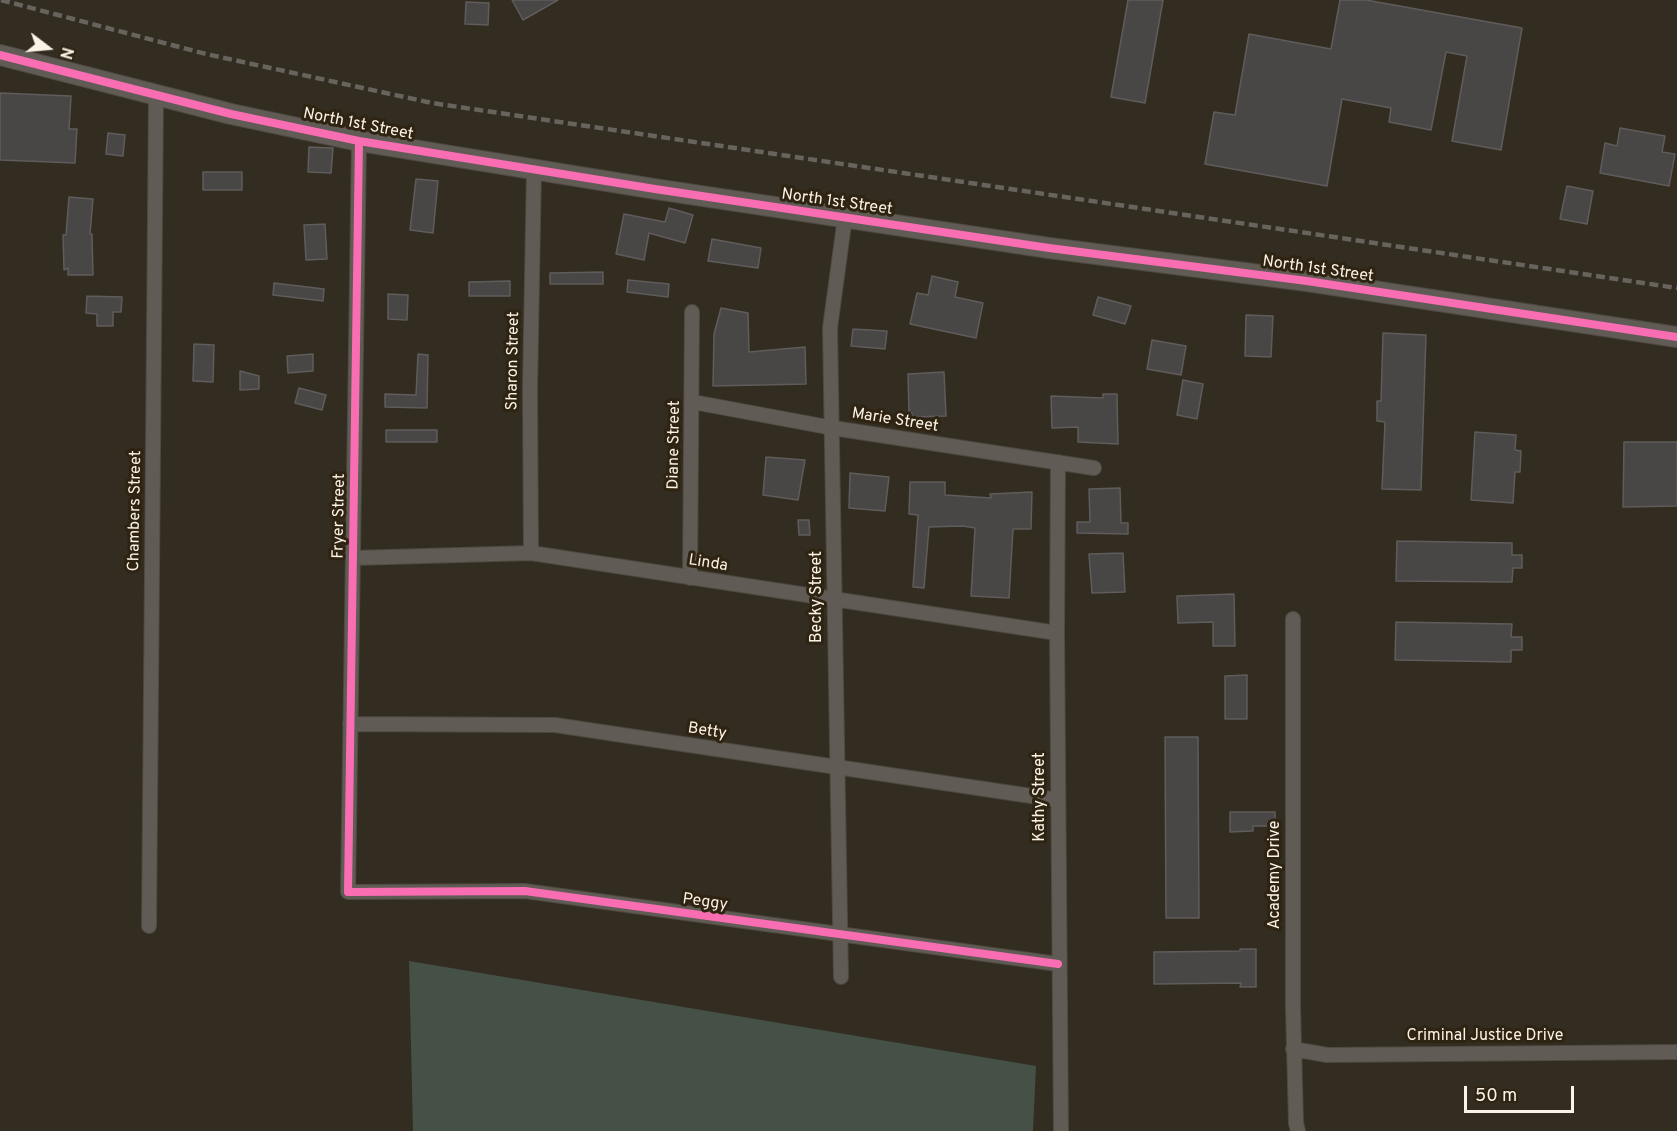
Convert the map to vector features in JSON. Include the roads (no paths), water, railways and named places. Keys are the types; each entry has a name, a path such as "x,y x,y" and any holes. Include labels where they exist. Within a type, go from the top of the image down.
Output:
{"street":[{"name":"North 1st Street","path":"0,55 156,96 359,141 845,218 1049,248 1307,281 1677,337"},
{"name":"Chambers Street","path":"149,926 156,96"},
{"name":"Fryer Street","path":"348,892 359,141"},
{"name":"Sharon Street","path":"531,553 530,389 534,169"},
{"name":"Becky Street","path":"841,976 830,328 845,218"},
{"name":"Diane Street","path":"690,578 692,312"},
{"name":"Marie Street","path":"693,402 833,428 1094,468"},
{"name":"Kathy Street","path":"1058,462 1058,964 1061,1131"},
{"name":"Linda","path":"353,558 531,553 834,601 1057,633"},
{"name":"Academy Drive","path":"1293,619 1293,1049 1298,1131"},
{"name":"Betty","path":"350,724 555,725 836,769 1058,800"},
{"name":"Peggy","path":"348,892 525,891 1058,964"},
{"name":"Criminal Justice Drive","path":"1293,1049 1327,1055 1677,1052"}],"railway":[{"path":"1,0 206,54 432,103 1677,288"}]}
